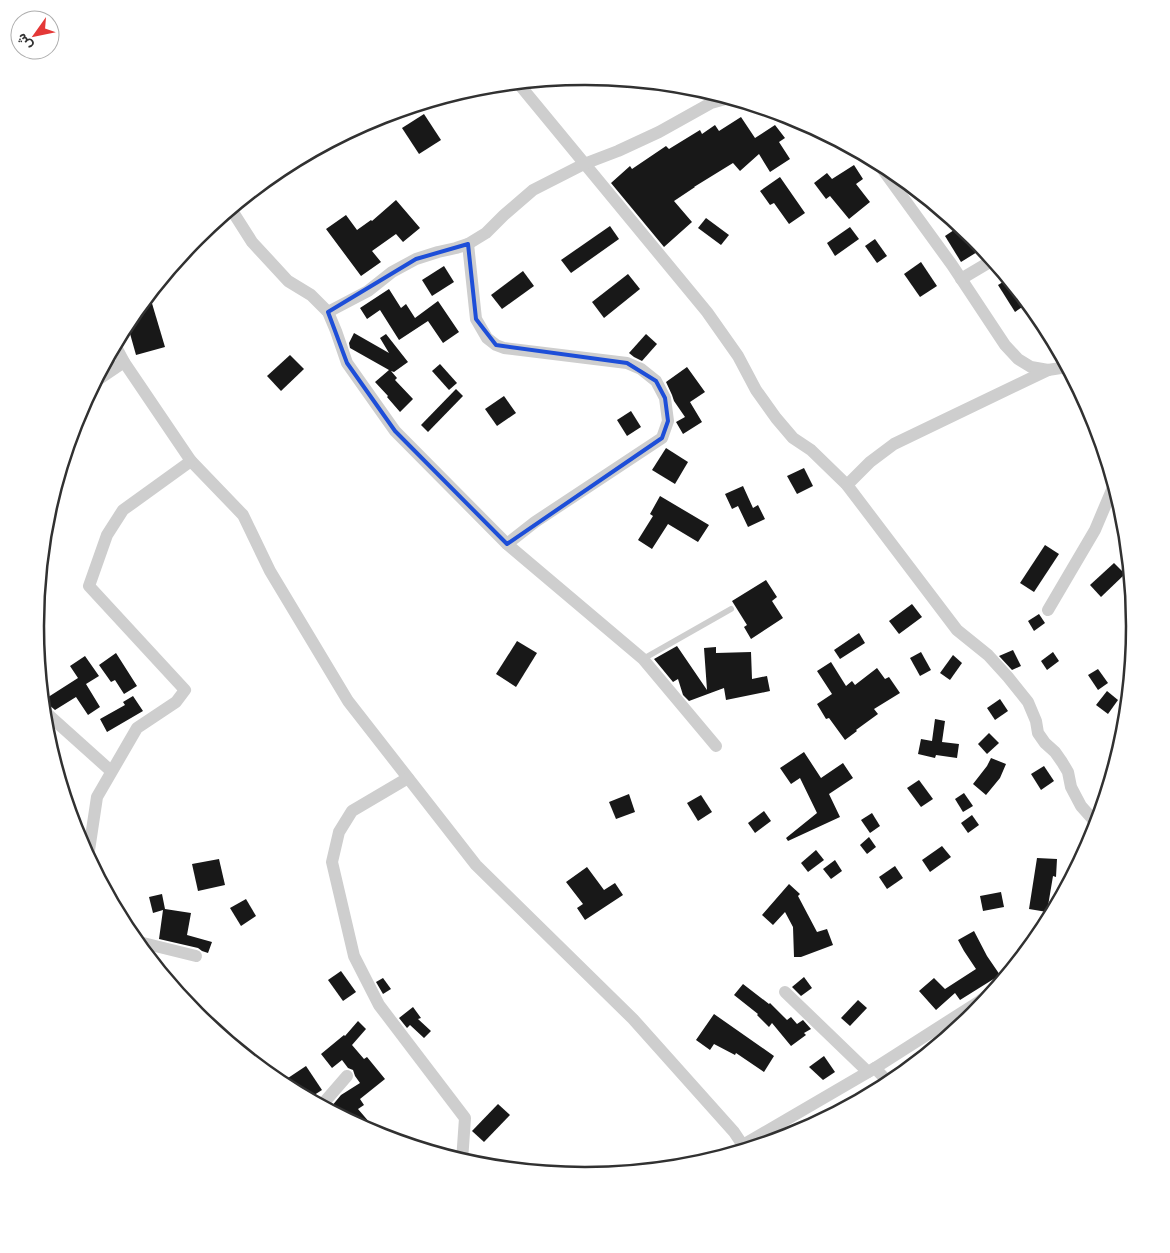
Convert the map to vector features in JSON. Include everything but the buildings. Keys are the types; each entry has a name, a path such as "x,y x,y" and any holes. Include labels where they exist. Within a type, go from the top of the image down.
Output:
{"street":[{"path":"523,89 707,312 738,356 756,390 776,418 794,438 811,450 847,485 957,630 988,655 1028,702 1036,721 1038,733 1062,762 1068,772 1071,787 1080,806 1091,818"},
{"path":"328,312 368,291 392,272 416,259 468,244 486,234 504,215 533,190 584,164 659,132 715,102"},
{"path":"894,182 1005,345 1018,359 1031,367 1048,370"},
{"path":"235,215 252,242 288,281 311,295 328,312 347,363 395,431 507,544 643,659 716,746"},
{"path":"468,244 476,319 487,338 504,348 627,363 656,380 665,398 668,421 662,438 536,522 507,544"},
{"path":"961,279 986,264"},
{"path":"119,352 191,461 243,515 270,571 348,701 476,865 632,1019 734,1132 742,1144"},
{"path":"107,374 124,362"},
{"path":"847,485 870,462 894,444 1048,370 1060,368"},
{"path":"90,844 96,797 137,728 176,702 185,690 89,586 107,535 124,510 191,461"},
{"path":"1048,610 1095,530 1110,495"},
{"path":"52,718 112,771"},
{"path":"408,778 352,811 339,832 332,862 354,956 378,1005 465,1118 463,1153"},
{"path":"147,944 196,956"},
{"path":"785,992 883,1079"},
{"path":"755,1140 969,1008"},
{"path":"325,1101 347,1076"}],"lane":[{"path":"643,659 732,609"}],"highlighted area":[{"path":"468,244 476,319 496,345 627,363 656,381 665,398 668,421 662,438 507,544 395,431 347,363 328,312 416,259"}]}
